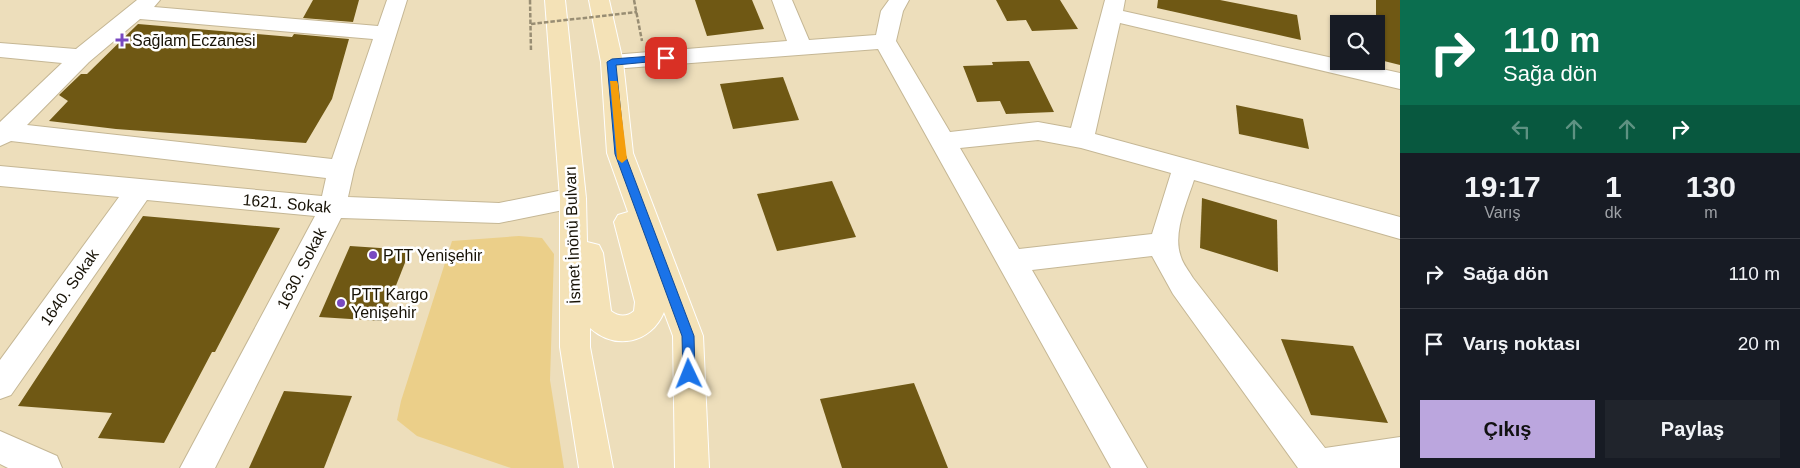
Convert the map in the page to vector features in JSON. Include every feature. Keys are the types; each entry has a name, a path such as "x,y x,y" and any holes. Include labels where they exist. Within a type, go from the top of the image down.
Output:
{"main road":[{"name":"İsmet İnönü Bulvarı","path":"555,0 573,198 575,347 596,468"},
{"path":"569,157 583,199 597,316 603,323 612,328 622,329 641,323 647,316 650,300 627,220 612,62 599,0"},
{"path":"620,154 688,336 692,468"}],"street":[{"name":"1630. Sokak","path":"197,468 332,207 341,170 384,33 397,0"},
{"path":"782,0 801,48"},
{"path":"899,0 892,11 885,41 1130,468"},
{"path":"2,134 82,57 143,6 384,33"},
{"path":"1081,139 1114,8 1400,81"},
{"path":"612,62 885,41"},
{"path":"0,50 82,57"},
{"path":"944,141 1038,131 1081,139 1185,170 1400,228"},
{"path":"2,134 341,170"},
{"path":"1185,170 1164,244 1166,256 1183,286 1318,467 1400,454"},
{"name":"1621. Sokak","path":"0,176 332,207 499,213 573,198"},
{"name":"1640. Sokak","path":"0,385 138,190"},
{"path":"1012,261 1164,244"},
{"path":"0,447 45,468"}],"path":[{"path":"530,0 531,52"},
{"path":"634,0 642,42"},
{"path":"531,24 637,12"}],"shaded area":[{"path":"519,236 542,238 554,254 550,380 564,468 511,468 417,436 397,420 401,401 452,241"}],"building":[{"path":"313,0 359,0 353,22 303,18"},
{"path":"695,0 752,0 764,29 707,36"},
{"path":"996,0 1060,0 1078,29 1032,31 1026,20 1007,21"},
{"path":"1158,0 1220,0 1297,15 1301,40 1157,8"},
{"path":"1376,0 1400,0 1400,65 1385,61 1385,15 1376,15"},
{"path":"138,24 292,37 294,34 349,39 332,99 306,143 116,129 49,121 68,101 59,95 81,74 87,74"},
{"path":"1029,61 1054,112 1006,114 1000,101 977,102 963,66 993,65 992,62"},
{"path":"783,77 799,120 733,129 720,84"},
{"path":"1236,105 1303,119 1309,149 1239,134"},
{"path":"832,181 856,237 777,251 757,194"},
{"path":"1202,198 1277,220 1278,272 1200,248"},
{"path":"143,216 280,228 215,352 212,352 164,443 98,438 112,413 18,406"},
{"path":"350,246 410,250 382,321 319,317"},
{"path":"1281,339 1353,346 1388,423 1311,415"},
{"path":"914,383 948,468 842,468 820,399"},
{"path":"284,391 352,396 324,468 249,468"}],"slow traffic":[{"path":"614,84 622,159"}],"place":[{"name":"Sağlam Eczanesi","path":"122,40"},
{"name":"PTT Yenişehir","path":"373,255"},
{"name":"PTT Kargo Yenişehir","path":"341,303"}],"route":[{"path":"666,58 612,62 620,154 688,336 689,374"}]}
